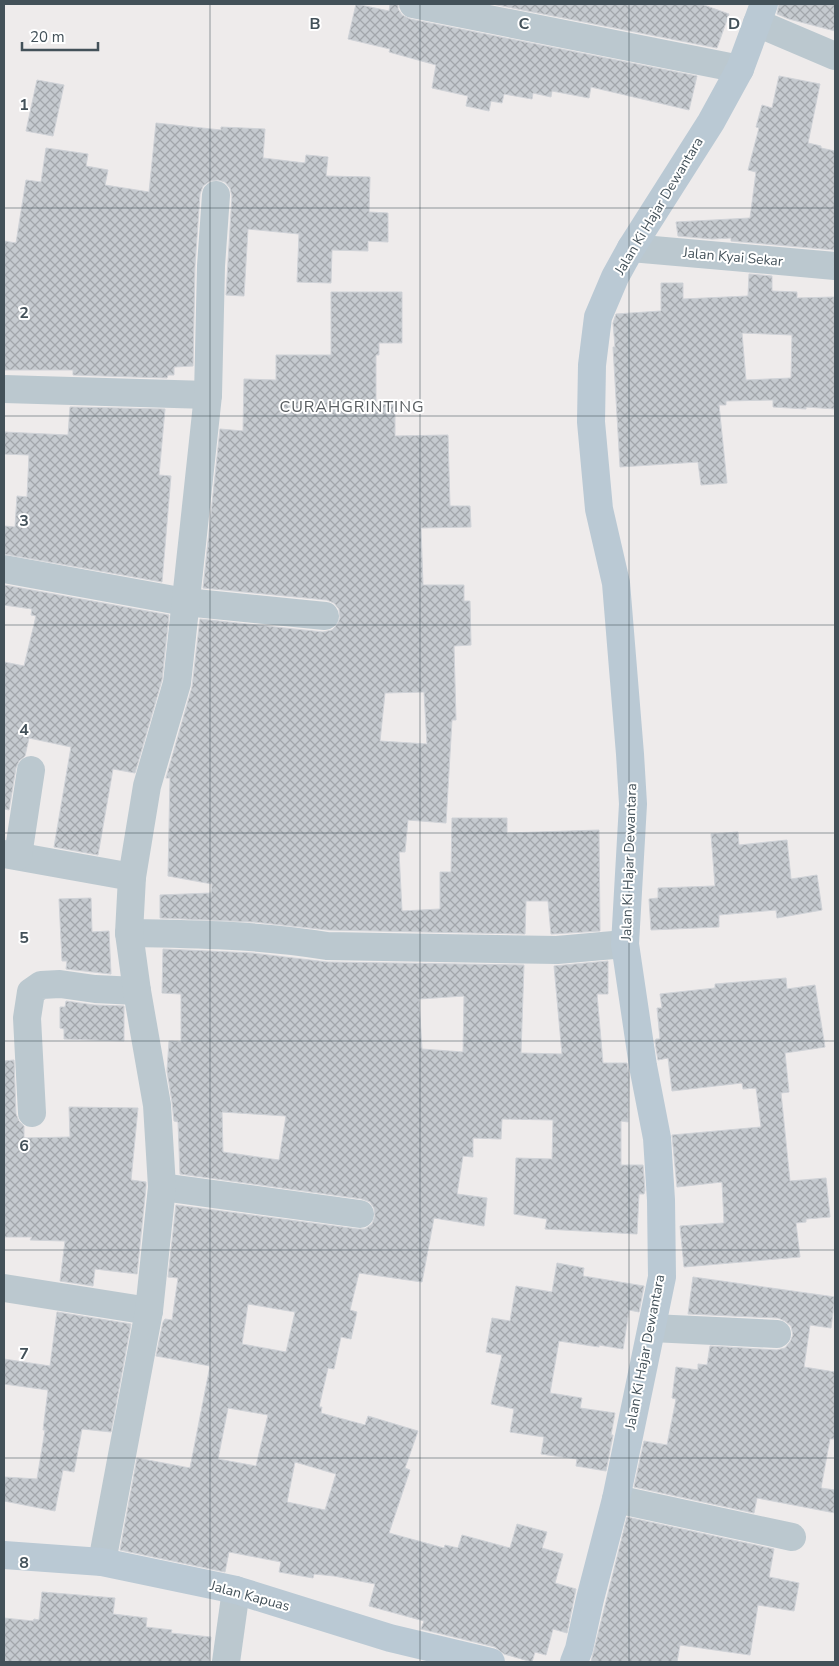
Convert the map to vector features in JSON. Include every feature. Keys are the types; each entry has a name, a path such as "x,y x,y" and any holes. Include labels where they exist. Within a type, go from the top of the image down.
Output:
{"main road":[{"name":"Jalan Ki Hajar Dewantara","path":"574,1662 579,1649 590,1598 616,1500 662,1277 662,1200 657,1138 643,1066 625,944 633,804 616,583 599,509 591,422 592,365 598,316 616,277 631,248 711,122 740,69 760,14"},
{"name":"Jalan Kapuas","path":"4,1555 102,1562 235,1601 491,1662"}],"street":[{"path":"413,4 740,69"},
{"path":"760,14 835,56"},
{"path":"102,1562 149,1311 162,1187 157,1105 129,933 132,877 147,786 177,683 208,395 216,195"},
{"name":"Jalan Kyai Sekar","path":"631,248 835,266"},
{"path":"4,389 208,395"},
{"path":"4,569 185,602 325,616"},
{"path":"31,770 11,855 132,877"},
{"path":"129,933 233,936 292,940 327,946 557,950 625,944"},
{"path":"32,1114 27,1018 31,992 41,985 60,984 95,989 137,991"},
{"path":"162,1187 360,1214"},
{"path":"4,1288 149,1311"},
{"path":"652,1328 776,1334"},
{"path":"616,1500 792,1537"},
{"path":"227,1657 235,1601"}],"building":[{"path":"356,4 389,11 390,4 398,4 398,9 402,15 410,19 697,76 689,110 591,87 589,98 552,91 551,97 533,93 532,99 504,94 502,103 491,101 489,111 466,106 468,96 432,88 436,65 389,52 390,49 348,39"},
{"path":"492,4 701,4 729,14 717,48"},
{"path":"779,4 835,4 835,31 777,14"},
{"path":"779,76 820,84 808,143 835,151 835,250 731,241 731,238 712,239 678,236 676,222 750,218 756,172 748,170 759,128 756,127 762,105 772,108"},
{"path":"37,80 64,85 53,136 26,131"},
{"path":"156,123 221,130 221,127 265,129 263,158 305,163 306,155 328,157 326,176 370,177 369,212 388,213 388,242 368,241 368,251 332,250 331,283 297,282 299,234 248,229 244,296 226,295 232,196 230,188 225,182 218,180 210,181 203,186 200,194 195,266 193,366 174,367 174,375 168,375 167,378 73,375 73,370 4,370 4,241 16,243 26,180 41,182 46,148 88,154 86,166 108,170 105,185 149,192"},
{"path":"749,274 772,276 772,291 797,292 797,298 835,297 835,409 773,407 773,400 726,401 726,405 719,405 727,483 701,485 698,462 620,467 613,347 615,347 613,323 616,314 661,311 661,283 683,283 683,299 748,296","holes":["742,333 792,335 791,378 746,380"]},
{"path":"331,292 402,292 402,343 379,343 379,355 376,355 376,404 395,404 395,436 448,435 450,506 470,506 471,527 421,528 423,585 464,585 464,601 470,601 471,645 454,646 456,720 452,720 446,823 408,820 405,852 399,852 402,911 440,909 440,872 451,872 452,818 507,818 507,833 599,830 600,931 551,934 548,901 526,901 525,934 328,930 254,922 160,918 160,895 211,893 212,884 168,876 170,778 166,778 192,687 200,619 323,632 332,630 340,618 339,609 334,603 327,600 203,588 220,429 243,431 244,379 276,380 276,355 331,355","holes":["424,692 427,744 380,741 385,693"]},
{"path":"70,407 165,409 159,475 171,476 162,582 4,554 4,526 15,527 17,496 27,497 29,455 4,454 4,432 68,435"},
{"path":"4,585 169,615 162,680 135,773 113,769 98,855 54,847 71,747 29,738 25,756 19,761 16,768 9,810 4,809 4,662 24,666 36,616 31,615 32,609 4,605"},
{"path":"738,832 739,845 787,840 791,879 817,875 822,910 777,918 776,910 719,915 719,927 651,930 649,899 658,898 658,888 715,886 711,834"},
{"path":"91,898 92,932 109,931 111,974 66,969 67,961 62,961 59,899"},
{"path":"163,949 252,953 327,962 524,965 521,1053 562,1054 554,966 608,961 608,994 597,994 603,1063 627,1063 629,1077 628,1122 621,1121 621,1165 643,1165 645,1190 644,1194 639,1194 637,1234 545,1229 547,1219 514,1214 516,1158 552,1159 553,1120 502,1119 501,1139 473,1138 473,1157 463,1156 457,1194 487,1198 484,1226 434,1218 422,1282 359,1273 350,1310 357,1312 351,1339 341,1337 334,1369 328,1368 319,1407 322,1407 321,1413 365,1425 368,1416 418,1431 405,1468 410,1470 389,1533 444,1548 445,1545 458,1548 462,1535 510,1548 517,1524 547,1532 542,1548 563,1554 555,1583 576,1589 567,1633 553,1629 546,1655 535,1652 532,1662 504,1654 495,1647 421,1629 424,1621 369,1606 375,1584 334,1576 314,1574 313,1578 279,1572 281,1562 229,1552 225,1572 120,1550 137,1458 190,1468 210,1366 156,1356 163,1322 165,1319 172,1320 178,1278 168,1277 176,1205 358,1229 365,1229 372,1224 375,1216 374,1208 370,1202 362,1199 180,1174 178,1122 174,1121 167,1071 169,1041 181,1042 181,994 162,993","holes":["464,996 463,1052 422,1049 419,999","222,1112 286,1116 279,1160 223,1152","248,1304 295,1312 286,1352 242,1344","228,1408 268,1415 256,1466 218,1459","295,1462 336,1474 325,1510 287,1502"]},
{"path":"786,978 787,989 815,985 825,1047 785,1053 789,1092 781,1093 790,1181 826,1178 830,1217 806,1219 806,1222 796,1223 800,1257 684,1267 680,1226 724,1223 722,1182 677,1187 672,1135 761,1127 756,1088 743,1089 742,1083 672,1091 668,1058 658,1060 655,1042 656,1039 660,1039 657,1008 662,1008 660,994 715,988 715,984"},
{"path":"66,1001 94,1005 124,1006 124,1041 64,1039 64,1029 60,1028 60,1007 65,1007"},
{"path":"14,1060 16,1114 24,1126 24,1138 70,1137 69,1107 138,1108 131,1180 146,1182 146,1187 137,1274 95,1269 93,1286 60,1281 65,1241 30,1240 32,1237 4,1237 4,1061"},
{"path":"557,1263 584,1268 583,1276 644,1286 639,1312 629,1310 623,1349 559,1341 550,1393 582,1398 580,1408 615,1413 606,1471 576,1466 577,1459 541,1454 544,1437 510,1432 514,1409 491,1404 502,1355 486,1352 492,1318 510,1321 516,1286 552,1292"},
{"path":"693,1277 835,1297 831,1328 810,1325 804,1367 835,1372 835,1439 830,1439 821,1488 835,1490 835,1513 757,1498 754,1513 634,1487 644,1441 667,1445 676,1399 672,1398 676,1367 698,1370 698,1364 707,1365 710,1346 777,1350 785,1348 793,1335 791,1326 778,1318 688,1314"},
{"path":"57,1312 131,1324 111,1432 82,1429 74,1472 63,1470 55,1511 4,1501 4,1477 37,1479 45,1430 43,1430 48,1390 4,1384 4,1359 50,1366"},
{"path":"627,1517 774,1549 769,1577 799,1583 794,1611 758,1605 750,1655 680,1645 677,1662 591,1662"},
{"path":"42,1592 115,1598 113,1614 147,1618 146,1627 172,1630 171,1633 211,1637 209,1662 4,1662 4,1618 39,1620"}],"district":[{"name":"CURAHGRINTING","path":"352,407"}]}
